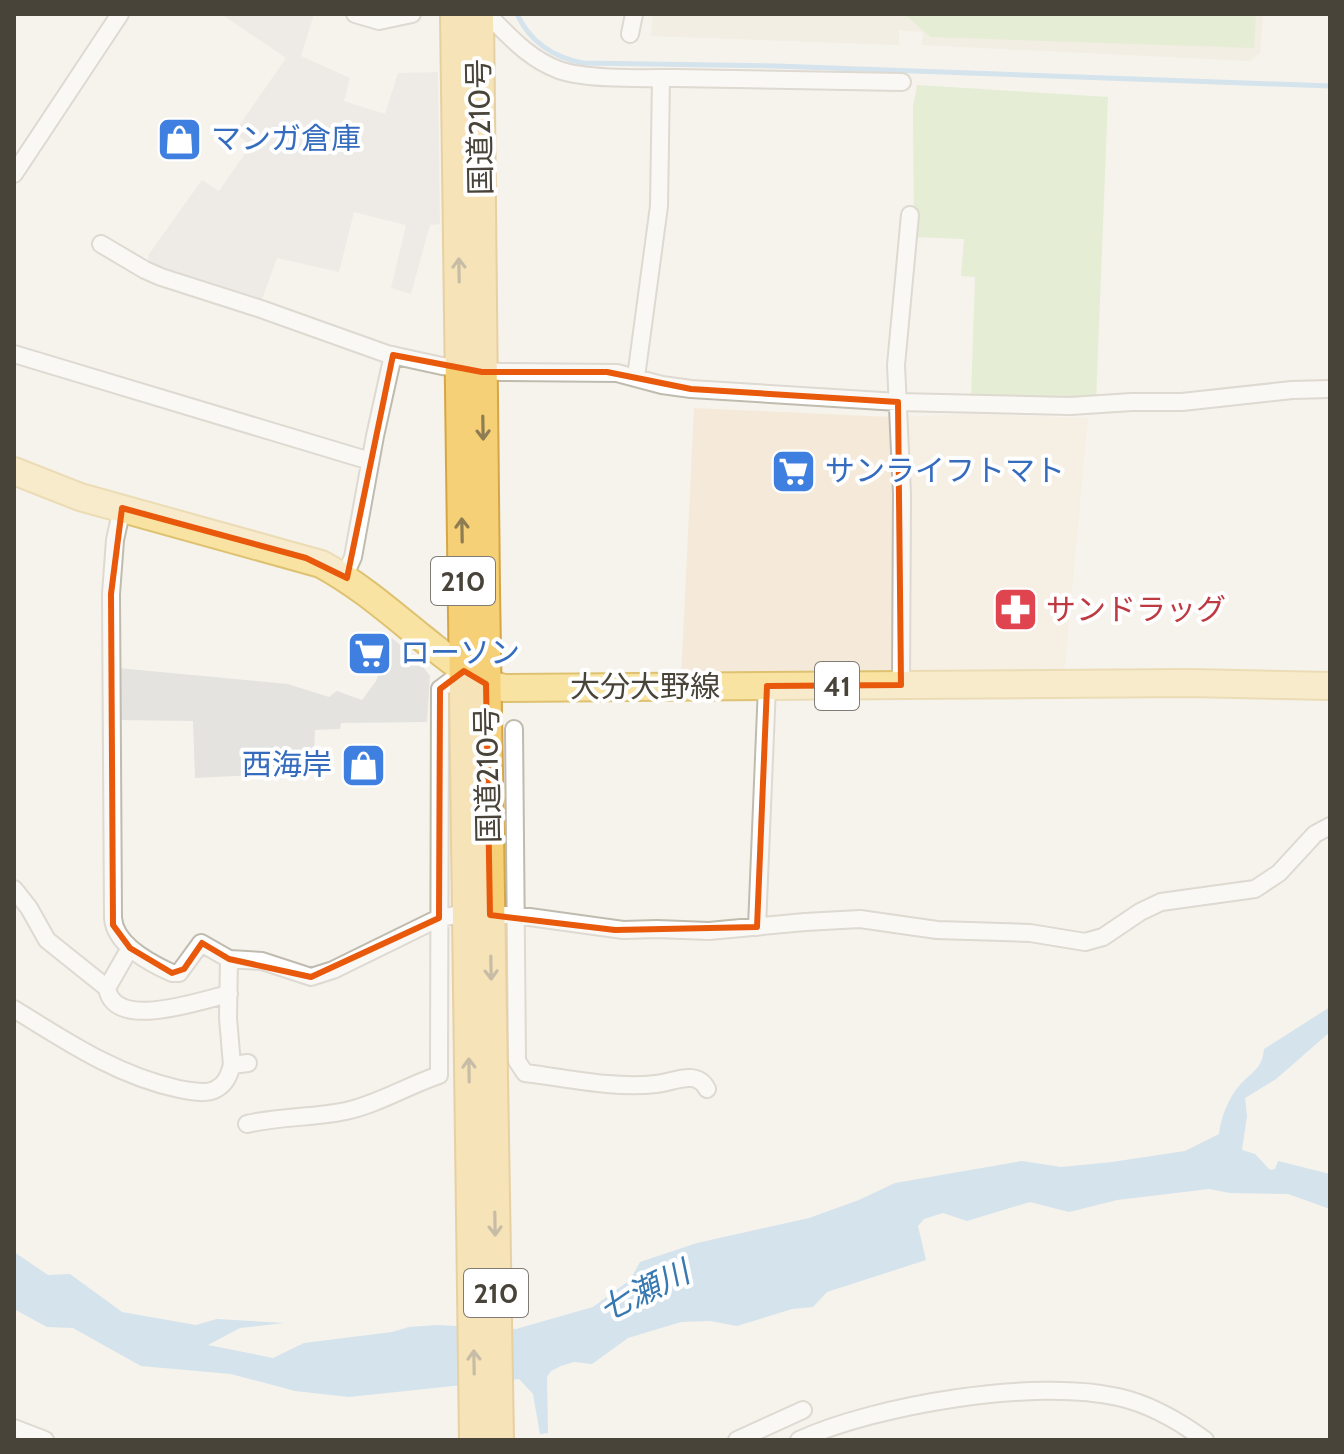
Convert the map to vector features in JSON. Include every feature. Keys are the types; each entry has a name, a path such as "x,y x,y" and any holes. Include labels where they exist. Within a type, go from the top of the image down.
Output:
{"highway":[{"name":"国道210号","path":"456,14 471,370 482,1147 498,1440"},
{"name":"国道210号","path":"471,370 478,14"},
{"name":"国道210号","path":"475,1440 482,1147"}],"main road":[{"path":"14,471 67,492 306,558 344,577 475,677"},
{"name":"大分大野線","path":"475,677 520,688 1188,683 1330,686"}],"street":[{"path":"14,174 120,14"},
{"path":"355,14 379,21 412,14"},
{"path":"487,14 527,53 563,71 661,78 902,82"},
{"path":"630,34 634,14"},
{"path":"636,377 659,206 661,78"},
{"path":"901,685 899,613 902,552 896,365 910,215"},
{"path":"101,244 161,277 393,355 471,370 553,374 607,372 691,389 898,402 1085,406 1182,402 1330,389"},
{"path":"14,354 370,461"},
{"path":"344,577 353,557 393,355"},
{"path":"122,508 115,540 111,594 113,918 116,933 130,948 172,973 184,969 201,943 229,959 262,961 311,977 478,915 615,930 709,931 860,919 937,930 1030,933 1085,942 1103,937 1161,902 1248,891 1264,885 1315,834 1330,826"},
{"path":"475,677 440,689 478,915 519,1068 525,1073 627,1084 658,1084 696,1078 703,1081 707,1089"},
{"path":"757,927 767,686"},
{"path":"247,1124 280,1117 331,1114 361,1107 439,1075 478,915 514,729"},
{"path":"14,889 47,940 107,988"},
{"path":"130,948 107,988 115,1003 135,1012 159,1010 229,994"},
{"path":"14,1009 94,1058 131,1076 192,1092 213,1091 240,1064 229,994 229,959"},
{"path":"799,1440 826,1429 901,1409 1005,1393 1053,1390 1099,1393 1140,1404 1183,1424 1205,1440"},
{"path":"737,1440 803,1410"},
{"path":"14,1428 45,1440"}],"highlighted area":[{"path":"393,355 482,372 607,372 691,389 898,402 901,685 767,686 757,927 615,930 490,915 486,684 464,671 440,689 439,918 311,977 229,959 202,943 184,969 172,973 130,948 113,925 111,594 122,508 306,558 347,578"}],"shaded area":[{"path":"221,14 314,14 301,56 350,78 344,101 385,114 398,73 438,72 440,224 430,225 411,294 391,288 406,225 354,212 339,272 277,258 261,302 148,262 149,254 202,180 219,191 251,145 234,133 286,58"},
{"path":"653,14 1263,14 1260,53 1250,61 922,45 923,32 899,30 899,45 651,36"},
{"path":"694,408 892,417 976,414 1088,418 1064,675 681,678"},
{"path":"392,638 417,659 430,676 427,722 341,723 340,729 315,730 314,756 298,757 298,773 195,778 193,721 119,720 118,668 288,684 329,697 337,691 362,700 376,681"}],"green space":[{"path":"904,14 1256,14 1254,48 931,37"},
{"path":"917,85 1108,97 1096,402 971,400 975,277 961,276 964,239 914,237 913,107"}],"water":[{"name":"七瀬川","path":"1330,1007 1330,1032 1276,1079 1245,1098 1247,1116 1242,1150 1255,1154 1270,1170 1275,1169 1278,1161 1330,1174 1330,1209 1288,1194 1230,1193 1209,1189 1117,1200 1069,1212 1030,1202 967,1221 943,1213 924,1219 918,1226 926,1260 827,1292 813,1307 792,1309 737,1326 710,1321 681,1322 628,1338 592,1364 574,1362 551,1371 547,1377 548,1433 540,1434 533,1394 519,1379 349,1397 295,1391 231,1374 141,1366 73,1328 47,1327 14,1309 14,1252 48,1275 70,1274 122,1312 196,1325 217,1319 284,1323 240,1328 208,1345 273,1358 304,1343 409,1327 437,1325 516,1329 593,1307 630,1280 640,1262 697,1243 809,1218 895,1183 1022,1161 1061,1167 1185,1151 1219,1134 1228,1102 1259,1066 1264,1049"}],"waterway":[{"path":"517,14 528,33 543,47 561,57 583,63 776,66 1330,86"}],"place":[{"name":"マンガ倉庫","path":"180,139"},
{"name":"サンライフトマト","path":"794,471"},
{"name":"サンドラッグ","path":"1015,610"},
{"name":"ローソン","path":"369,653"},
{"name":"西海岸","path":"363,765"}]}
